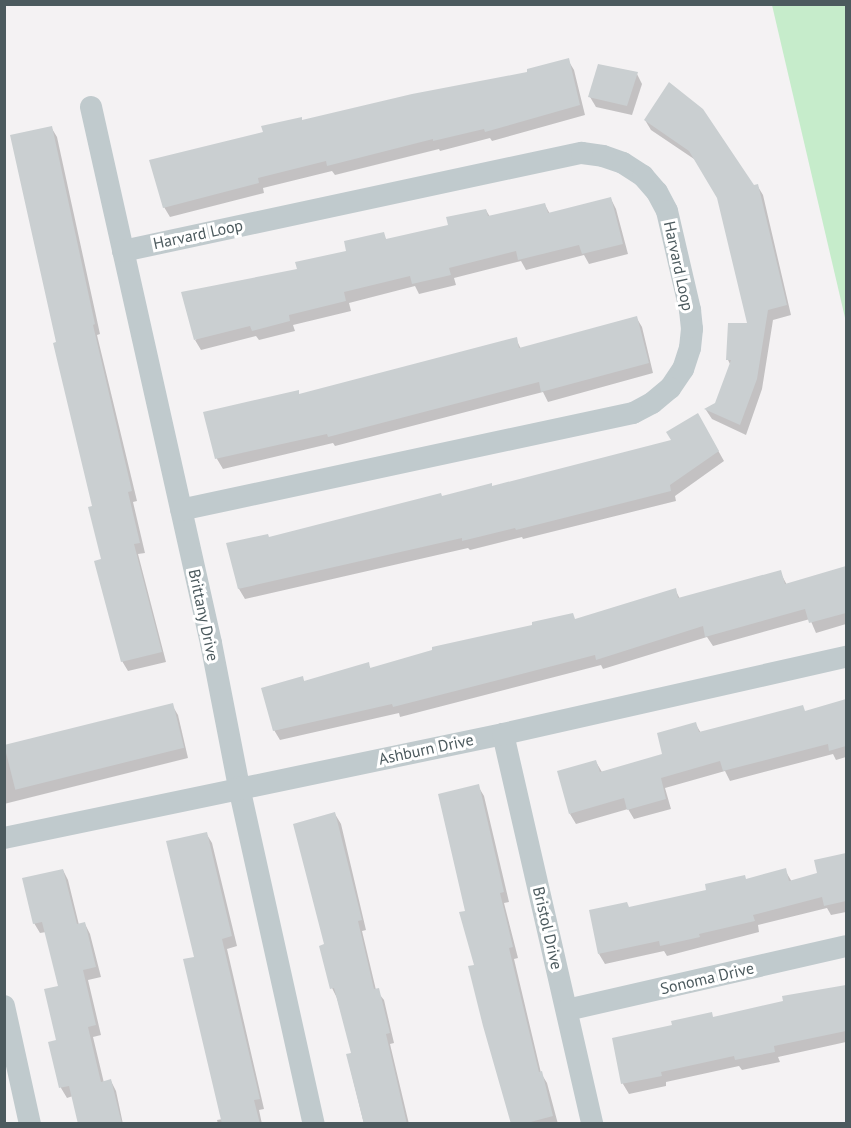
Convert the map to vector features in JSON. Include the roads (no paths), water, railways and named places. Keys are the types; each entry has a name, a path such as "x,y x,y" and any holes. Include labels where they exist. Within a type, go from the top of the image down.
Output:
{"street":[{"name":"Brittany Drive","path":"91,107 314,1124"},
{"name":"Harvard Loop","path":"123,251 564,155 592,154 623,163 643,176 657,192 667,211 690,310 692,329 690,348 683,369 661,396 633,413 181,510"},
{"name":"Ashburn Drive","path":"4,838 239,787 503,734 846,657"},
{"name":"Bristol Drive","path":"503,734 592,1124"},
{"name":"Sonoma Drive","path":"567,1010 846,946"},
{"path":"4,1006 30,1124"}]}
